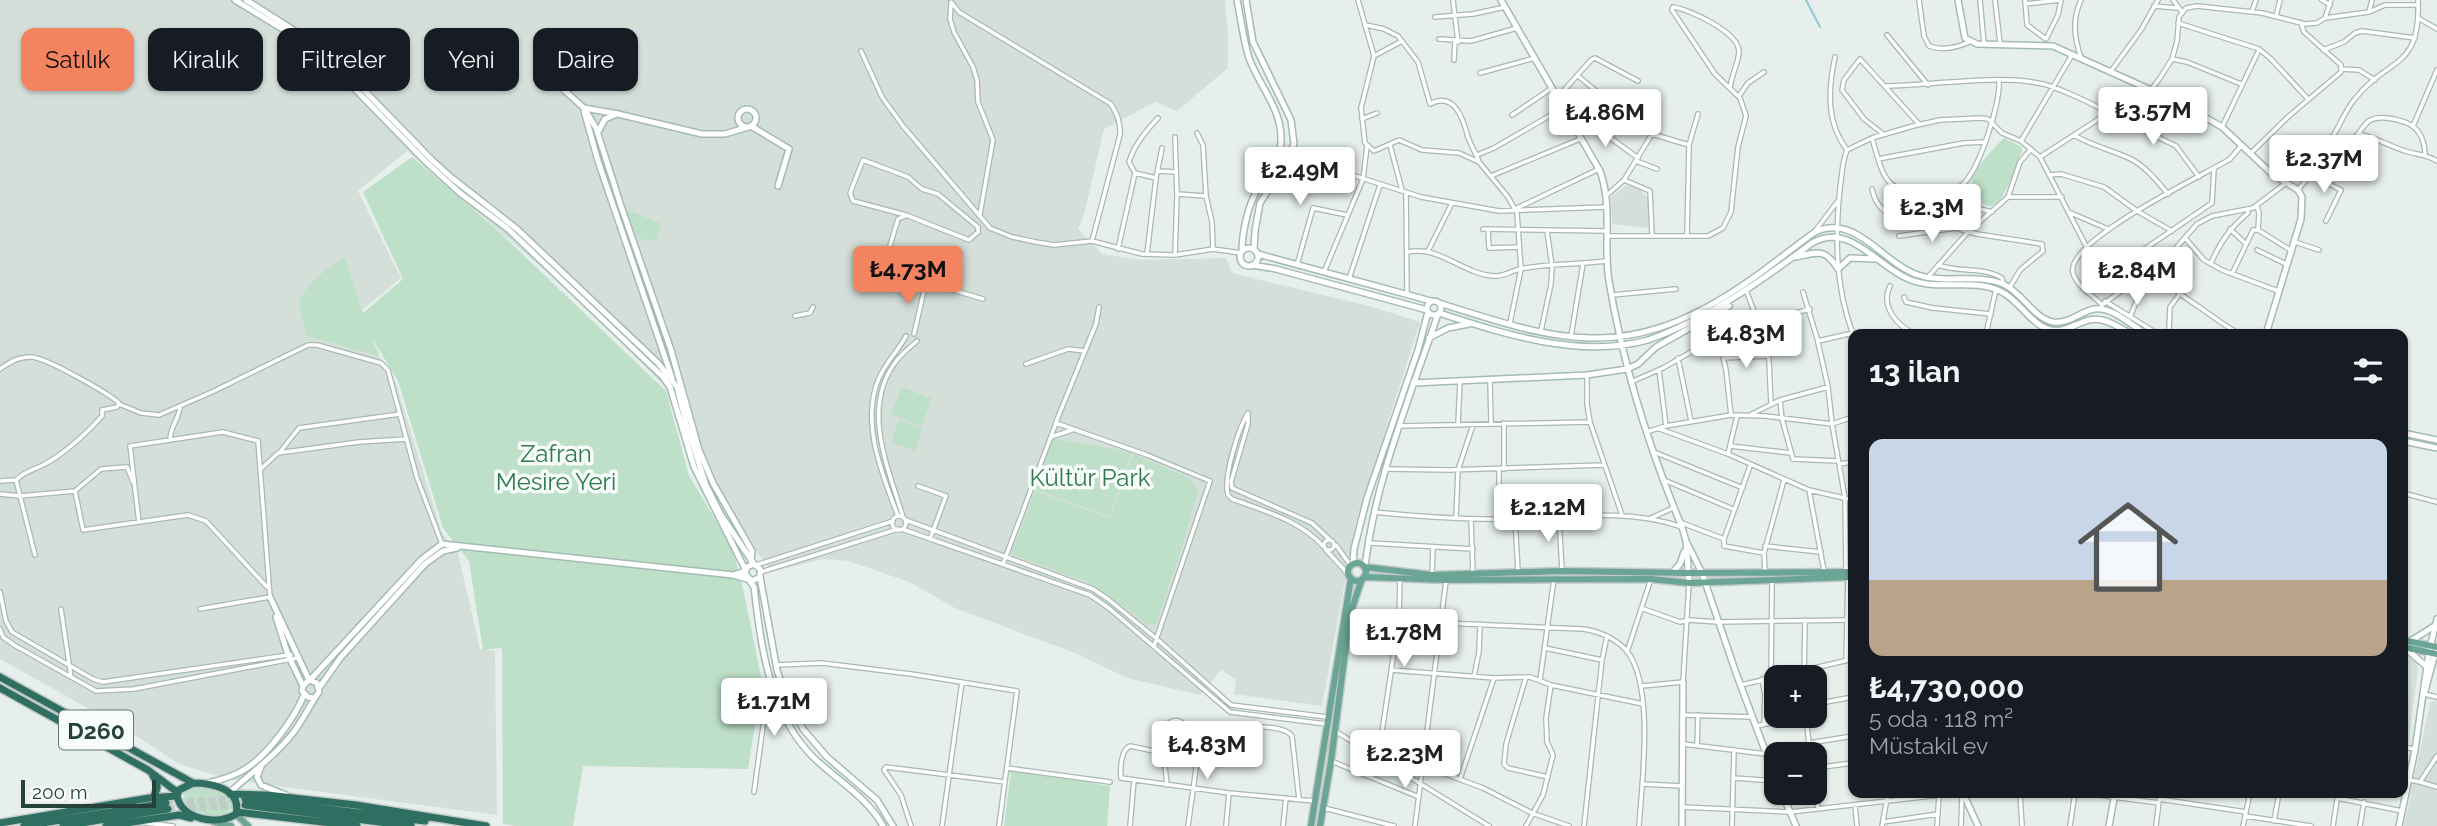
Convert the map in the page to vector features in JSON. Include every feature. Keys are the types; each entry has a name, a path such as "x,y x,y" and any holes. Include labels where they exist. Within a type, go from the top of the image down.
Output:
{"highway":[{"name":"D260","path":"0,677 192,783"},
{"name":"D260","path":"0,688 142,767 177,794"},
{"name":"D260","path":"142,767 157,783 158,790 153,797"},
{"path":"0,823 177,794 192,783 208,783 230,793 356,805 486,826"},
{"path":"106,826 149,822 179,815 214,822 226,821 236,813 238,806 230,793"},
{"path":"177,794 182,808 201,820"},
{"path":"411,826 245,802 471,826"},
{"path":"24,826 167,806 62,826"},
{"path":"236,813 357,826"},
{"path":"264,826 268,821 279,817"}],"main road":[{"path":"235,0 317,50 426,163 508,229 663,377 670,387 699,479 754,587 770,680 778,701 801,742 863,800 883,826"},
{"path":"246,0 325,50 433,161 517,229 659,363 673,380 706,485 721,515 760,574 776,665 785,694 803,729 827,757 877,800 893,826"},
{"path":"1237,0 1250,59 1275,110 1281,143 1278,156 1251,204 1242,252 1243,263 1276,269 1427,311 1433,315 1438,313 1473,324 1567,345 1621,340 1672,323 1746,290 1815,232 1838,227 1855,233 1900,267 1927,278 1988,280 2010,287 2043,317 2052,321 2066,321 2103,305 2138,329"},
{"path":"1246,0 1253,42 1291,120 1294,134 1290,154 1260,204 1255,231 1258,260 1252,265"},
{"path":"1501,0 1599,169 1605,185 1606,261 1627,369 1646,432 1686,541 1702,573 1764,748"},
{"path":"1958,0 1965,38 1969,42 2001,46 2046,42 2182,104 2222,127 2250,154 2298,190 2302,197 2301,219 2268,329"},
{"path":"565,91 584,108 598,132 673,380"},
{"path":"584,108 598,161 620,211 671,350 699,450 713,483 752,551 754,564"},
{"path":"584,108 702,134 725,134 749,126 789,149 778,186"},
{"path":"598,132 605,120 618,114"},
{"path":"1413,383 1587,375 1627,369 1819,239 1838,236 1850,240 1895,273 1920,283 1937,286 1978,285 1996,289 2017,302 2038,324 2049,329"},
{"path":"1242,252 1247,248 1510,326 1570,338 1621,340"},
{"path":"1793,258 1811,253 1825,254 1838,269 1850,258 1877,259"},
{"path":"1311,826 1354,549 1367,498 1422,338 1427,306 1432,301"},
{"path":"1320,826 1349,614 1363,578 1374,512 1413,383 1441,307 1439,303"},
{"path":"2065,329 2088,320 2099,319 2122,329"},
{"path":"1429,338 1448,328 1473,324"},
{"path":"2408,434 2437,440"},
{"path":"2408,443 2437,448"},
{"path":"1672,573 1680,564 1686,541"},
{"path":"303,686 422,559 442,544 733,575 755,580 760,574"},
{"path":"230,793 292,734 341,657 425,564 443,551 466,546"},
{"path":"1685,549 1689,583"},
{"path":"1352,565 1358,563 1365,567 1447,578 1473,573 1518,571 1848,575"},
{"path":"733,575 754,564"},
{"path":"1350,577 1358,580 1400,577 1651,579 1689,583 1848,575"},
{"path":"208,783 245,770 262,756 288,722 304,695 270,597"},
{"path":"2408,640 2436,622"},
{"path":"2424,694 2430,682 2436,622"},
{"path":"2408,642 2435,649"},
{"path":"2408,647 2435,649"},
{"path":"2408,779 2424,694 2426,666 2435,649"},
{"path":"2408,651 2426,666"},
{"path":"293,657 319,688"},
{"path":"1682,826 1683,682"},
{"path":"304,695 313,698"},
{"path":"263,763 257,777 261,785 302,799"},
{"path":"1964,798 1978,826"},
{"path":"2109,826 2114,798"},
{"path":"2399,826 2404,798"},
{"path":"1787,805 1796,826"},
{"path":"236,813 248,826"},
{"path":"214,822 231,826"}],"street":[{"path":"1324,272 1363,179 1367,146 1361,101 1374,56 1358,0"},
{"path":"1453,0 1456,42 1454,60"},
{"path":"1919,0 1924,36 1929,46 1956,48 1969,42"},
{"path":"1980,0 1984,44"},
{"path":"1995,0 2001,46"},
{"path":"2060,0 2058,15 2046,42 2027,25 2025,2 2060,0"},
{"path":"2081,0 2074,25 2075,39 2082,60"},
{"path":"2110,73 2141,30 2158,0"},
{"path":"2173,0 2182,12"},
{"path":"2214,8 2216,0"},
{"path":"2252,12 2256,0"},
{"path":"2276,16 2280,0"},
{"path":"2322,0 2331,2 2325,18"},
{"path":"2369,12 2372,0"},
{"path":"980,215 993,140 978,102 977,79 973,67 950,19 951,2 959,12 1111,104 1117,113 1121,135 1092,241"},
{"path":"2040,157 2108,113 2150,91 2172,59 2178,23 2186,8 2197,6 2252,12 2313,24 2325,18 2369,12 2385,5 2418,3 2415,38 2410,51 2353,101 2336,132 2310,167 2309,174"},
{"path":"2154,6 2177,8"},
{"path":"1435,17 1473,14 1505,7"},
{"path":"1519,247 1489,248 1486,230 1714,235 1723,228 1731,212 1738,147 1746,116 1739,96 1730,88 1715,74 1684,30 1672,10 1673,7 1722,28 1734,40 1739,51 1730,88"},
{"path":"2418,18 2437,29"},
{"path":"2178,23 2259,50 2309,99"},
{"path":"2301,23 2304,32 2338,63 2341,69"},
{"path":"1366,25 1392,32 1402,41 1418,62 1430,104 1443,100 1451,103 1467,128 1479,162 1508,197 1517,213 1521,269 1510,326"},
{"path":"1439,39 1456,42 1480,40 1517,28"},
{"path":"2323,50 2362,31 2415,38"},
{"path":"1887,35 1928,85"},
{"path":"1374,56 1402,41"},
{"path":"2222,127 2259,50"},
{"path":"861,51 882,97 990,228 1012,237 1054,245 1092,241 1147,254 1175,255 1213,249 1242,252"},
{"path":"2021,141 2072,55"},
{"path":"1835,57 1830,80 1830,104 1834,127 1847,150"},
{"path":"1480,73 1535,58"},
{"path":"1558,98 1591,60 1597,58 1638,80"},
{"path":"1884,135 1864,119 1843,93 1844,80 1860,59 1919,124"},
{"path":"2172,59 2187,62 2241,84"},
{"path":"2341,69 2359,70 2375,80"},
{"path":"2250,154 2273,130 2336,78 2341,69"},
{"path":"2412,126 2437,70"},
{"path":"1739,96 1748,83 1764,72"},
{"path":"1578,76 1652,134 1689,145"},
{"path":"1872,138 1888,181 1904,192 1951,190 1965,182 1985,142 1998,104 1999,80"},
{"path":"1886,86 1999,80 2038,83 2108,113"},
{"path":"1512,115 1552,88"},
{"path":"1577,131 1606,99"},
{"path":"1477,155 1563,108"},
{"path":"2114,112 2176,146 2199,177"},
{"path":"1362,119 1377,113"},
{"path":"1687,235 1689,145 1698,114"},
{"path":"2298,190 2309,174 2348,145 2369,121 2378,117 2412,126 2425,145 2425,154"},
{"path":"1118,249 1135,173 1129,162 1130,157 1144,133 1158,118"},
{"path":"1851,329 1838,269 1839,199 1843,160 1847,150 1872,138 1940,120 1981,118 1991,122 2040,157 2086,246"},
{"path":"1586,120 1637,160 1657,169"},
{"path":"1197,133 1203,145 1213,249"},
{"path":"1606,196 1624,180 1652,134"},
{"path":"2358,134 2406,151 2425,154 2437,161"},
{"path":"2074,135 2091,146 2132,160 2154,177 2168,194"},
{"path":"1175,137 1175,255"},
{"path":"1491,176 1580,139"},
{"path":"1367,146 1374,151 1399,140 1422,150 1439,153 1450,151 1479,162"},
{"path":"1878,159 1964,143 1985,142"},
{"path":"1390,144 1404,191 1407,295"},
{"path":"2150,329 2103,305 2085,290 2073,273 2076,256 2108,229 2230,159 2241,146"},
{"path":"1147,254 1162,148"},
{"path":"1927,278 1968,232 2008,197 2020,162 2031,149"},
{"path":"1341,172 1348,154"},
{"path":"906,215 850,198 861,161 908,177 922,189 938,194 978,227 978,232 969,240 906,215 898,219 887,267 983,299"},
{"path":"1321,165 1380,185 1452,203 1499,211 1606,206"},
{"path":"1513,210 1599,169"},
{"path":"2085,290 2212,204 2214,169"},
{"path":"1158,171 1176,172"},
{"path":"1135,173 1156,178"},
{"path":"2050,174 2061,174 2096,183 2172,231"},
{"path":"2309,174 2341,190 2326,221"},
{"path":"1624,180 1650,191 1652,235"},
{"path":"2130,317 2154,272 2197,224 2212,216 2257,206 2286,183"},
{"path":"1349,279 1380,185"},
{"path":"1872,188 1875,200 1881,208 1894,216 1904,218 1980,209 1993,212"},
{"path":"1177,194 1206,195"},
{"path":"2008,197 2062,197"},
{"path":"1815,232 1839,199"},
{"path":"1428,251 1452,203"},
{"path":"2257,206 2258,230"},
{"path":"1297,265 1313,208 1347,215"},
{"path":"2211,264 2221,240 2248,213 2248,209"},
{"path":"2071,213 2108,229"},
{"path":"1899,236 1956,228 2043,245 2043,251 2020,270 2010,287"},
{"path":"2230,229 2246,245"},
{"path":"1541,333 1552,266 1547,230"},
{"path":"2232,274 2253,230 2258,230 2292,251"},
{"path":"2185,238 2204,260 2211,264 2280,291"},
{"path":"2295,242 2319,250"},
{"path":"2257,250 2288,265"},
{"path":"1407,252 1428,251 1447,258 1460,267 1492,276 1521,269 1606,261"},
{"path":"1570,338 1583,264"},
{"path":"1938,265 1949,269 1995,274 2002,278 2003,284"},
{"path":"2154,272 2179,295 2229,329"},
{"path":"2099,319 2103,305 2154,272"},
{"path":"914,334 926,282"},
{"path":"1890,286 1886,296 1889,308 1899,324 1907,329"},
{"path":"1612,295 1676,289"},
{"path":"1987,329 1996,289"},
{"path":"1746,290 1758,322"},
{"path":"1803,292 1810,309 1828,387 1845,498 1848,560"},
{"path":"2169,329 2170,307 2179,295"},
{"path":"1904,297 1906,302 1933,308 1991,314"},
{"path":"795,316 810,313 813,307"},
{"path":"1003,564 1100,312 1099,307"},
{"path":"1631,382 1659,370 1718,336 1758,322 1810,309"},
{"path":"1768,320 1771,404"},
{"path":"1818,341 1848,335"},
{"path":"760,574 906,525 876,445 871,408 875,389 884,369 906,336"},
{"path":"1718,336 1726,370 1731,415"},
{"path":"902,518 882,442 877,410 888,375 916,341"},
{"path":"0,369 19,358 34,357 58,367 119,404 159,415 311,345 377,362 388,370 417,478 442,544"},
{"path":"1026,364 1068,349 1085,351"},
{"path":"1723,358 1769,356"},
{"path":"1678,358 1690,421"},
{"path":"1659,370 1666,426"},
{"path":"1587,375 1590,422 1623,515"},
{"path":"1490,380 1491,423"},
{"path":"1458,424 1460,382"},
{"path":"1750,415 1780,400 1828,387"},
{"path":"1780,400 1782,419 1795,460 1848,462"},
{"path":"0,481 16,481 25,471 43,465 77,443 102,416 102,410 116,408 119,404"},
{"path":"170,440 170,432 180,407"},
{"path":"1229,486 1248,424 1248,413 1240,428 1229,486 1228,495 1232,499 1290,521 1308,532 1350,577"},
{"path":"261,469 299,428 400,414"},
{"path":"1646,432 1690,421 1731,415 1832,424 1848,419"},
{"path":"1728,454 1737,415"},
{"path":"1399,426 1590,422"},
{"path":"1056,423 1147,455 1210,481 1154,646"},
{"path":"1499,519 1504,423"},
{"path":"1456,519 1458,470 1473,425"},
{"path":"1051,437 1074,429"},
{"path":"1660,429 1728,454 1808,490 1848,499"},
{"path":"139,522 130,446 223,432 258,441 270,597 200,609"},
{"path":"278,453 359,442 407,439"},
{"path":"1730,446 1791,453"},
{"path":"1654,452 1743,488"},
{"path":"1387,469 1458,470 1604,465"},
{"path":"1750,465 1733,509 1724,546 1763,553"},
{"path":"0,494 20,496 75,491 101,469 127,467 135,488"},
{"path":"1664,480 1733,509"},
{"path":"1765,572 1763,553 1784,480"},
{"path":"16,481 35,555"},
{"path":"918,486 946,496 930,539"},
{"path":"1229,486 1312,523 1352,565"},
{"path":"1808,490 1825,573"},
{"path":"75,491 83,530 188,515 206,520 269,589"},
{"path":"2408,494 2437,502"},
{"path":"1650,519 1674,507"},
{"path":"1374,512 1471,520 1623,515 1681,524 1724,539"},
{"path":"1290,521 1293,514"},
{"path":"1559,516 1562,571"},
{"path":"754,564 902,518 1093,589 1157,639 1231,705 1326,721"},
{"path":"1515,519 1518,571"},
{"path":"1471,520 1473,573"},
{"path":"893,521 894,527 1090,595 1110,608 1230,712 1326,721"},
{"path":"1325,548 1325,542 1332,542"},
{"path":"1325,548 1333,549 1332,542"},
{"path":"1367,543 1473,549"},
{"path":"1765,546 1821,552"},
{"path":"1432,575 1433,547"},
{"path":"1378,758 1399,619 1400,577"},
{"path":"1415,826 1447,578"},
{"path":"1540,680 1554,579"},
{"path":"1627,652 1651,579"},
{"path":"1771,665 1772,579"},
{"path":"1642,686 1683,682 1689,620 1689,583"},
{"path":"0,592 6,621 12,632 93,679 103,682 293,657"},
{"path":"1823,665 1846,660 1848,605"},
{"path":"1641,608 1680,622 1847,620"},
{"path":"61,609 71,677"},
{"path":"1349,614 1591,630 1607,636 1627,652 1642,686 1639,826"},
{"path":"1804,665 1805,621"},
{"path":"1474,677 1479,652 1480,624"},
{"path":"0,629 3,637 14,645 96,691 134,689 293,657"},
{"path":"1584,826 1607,636"},
{"path":"1545,648 1602,660"},
{"path":"776,665 822,663 1017,691 999,826"},
{"path":"1391,670 1474,677 1526,677 1551,685 1643,704"},
{"path":"1526,677 1506,744 1504,764 1508,768 1548,777"},
{"path":"1460,779 1494,678"},
{"path":"1741,685 1762,679 1764,690"},
{"path":"754,792 770,680"},
{"path":"942,826 962,682"},
{"path":"1527,826 1543,795 1553,755 1547,742 1546,718 1551,685"},
{"path":"2424,694 2437,697"},
{"path":"1827,702 1848,698"},
{"path":"1683,715 1753,717"},
{"path":"1697,746 1698,715"},
{"path":"1167,785 1161,729 1173,720 1201,733 1244,727 1271,728 1289,731 1293,736 1299,799"},
{"path":"1756,726 1764,724"},
{"path":"1335,731 1489,826"},
{"path":"1188,826 1201,733"},
{"path":"1815,742 1848,737"},
{"path":"1683,744 1764,754"},
{"path":"1164,753 1126,747 1120,776 1122,779 1229,793 1316,801"},
{"path":"2408,748 2415,750"},
{"path":"1732,826 1734,750"},
{"path":"2420,782 2437,756"},
{"path":"1331,761 1419,797"},
{"path":"1827,766 1848,764"},
{"path":"1424,766 1483,788 1532,813 1569,826"},
{"path":"911,826 901,795 884,768 1005,782"},
{"path":"1007,768 1110,782"},
{"path":"1734,778 1764,779"},
{"path":"1130,826 1134,780"},
{"path":"2408,783 2420,782 2437,787"},
{"path":"1642,783 1682,786"},
{"path":"1226,826 1229,793"},
{"path":"1283,826 1286,798"},
{"path":"1887,798 1882,824 1938,814"},
{"path":"1682,807 1790,812 1914,798"},
{"path":"1937,826 1940,798"},
{"path":"1961,798 1961,826"},
{"path":"2020,798 2022,826"},
{"path":"2070,826 2074,798"},
{"path":"2137,798 2311,826"},
{"path":"2156,826 2159,798"},
{"path":"2242,826 2248,798"},
{"path":"2270,826 2278,798"},
{"path":"2333,826 2338,798"},
{"path":"2348,798 2402,811"},
{"path":"2360,826 2364,803"},
{"path":"1817,805 1818,809"},
{"path":"1855,805 1857,826"},
{"path":"1324,808 1394,826"},
{"path":"149,822 173,826"}],"shaded area":[{"path":"0,0 1225,0 1228,68 1177,111 1155,102 1104,129 1084,215 1078,229 1102,254 1141,260 1226,258 1232,273 1373,307 1420,322 1355,526 1322,706 1234,694 1236,679 1221,670 1200,695 1127,678 1080,655 955,608 909,582 849,561 823,559 772,572 755,549 739,562 699,487 665,387 587,307 407,151 358,191 401,278 362,310 368,338 396,383 442,533 458,553 480,649 495,651 497,815 231,780 179,764 132,733 0,659"},
{"path":"1626,185 1639,189 1648,198 1648,228 1612,224 1611,197"},
{"path":"2408,658 2417,663 2408,745"},
{"path":"2437,699 2437,826 2404,826 2430,703"}],"green space":[{"path":"2004,138 2022,147 2022,151 2002,196 1998,202 1988,206 1983,204 1970,177"},
{"name":"Zafran Mesire Yeri","path":"412,157 494,227 666,391 689,476 732,547 743,589 762,681 748,769 583,766 573,826 503,824 502,648 483,650 469,561 443,528 398,381 372,338 379,354 307,336 300,308 301,298 310,284 345,257 363,313 403,279 363,192"},
{"path":"628,210 662,224 657,239 650,241 640,238 631,224 626,212"},
{"path":"902,387 932,399 921,426 891,414"},
{"path":"899,420 923,429 915,451 891,442"},
{"name":"Kültür Park","path":"1050,438 1131,452 1109,516 1032,488"},
{"path":"1133,454 1191,479 1198,491 1156,624 1147,625 1087,582 1011,554 1035,491 1110,518"},
{"path":"1011,770 1110,786 1107,826 1004,826"},
{"path":"201,785 221,792 228,798 231,808 225,816 202,817 187,808 184,794 187,788"}],"waterway":[{"path":"1806,0 1820,27"}],"tunnel":[{"path":"166,803 237,799"},
{"path":"168,809 245,805"}]}
